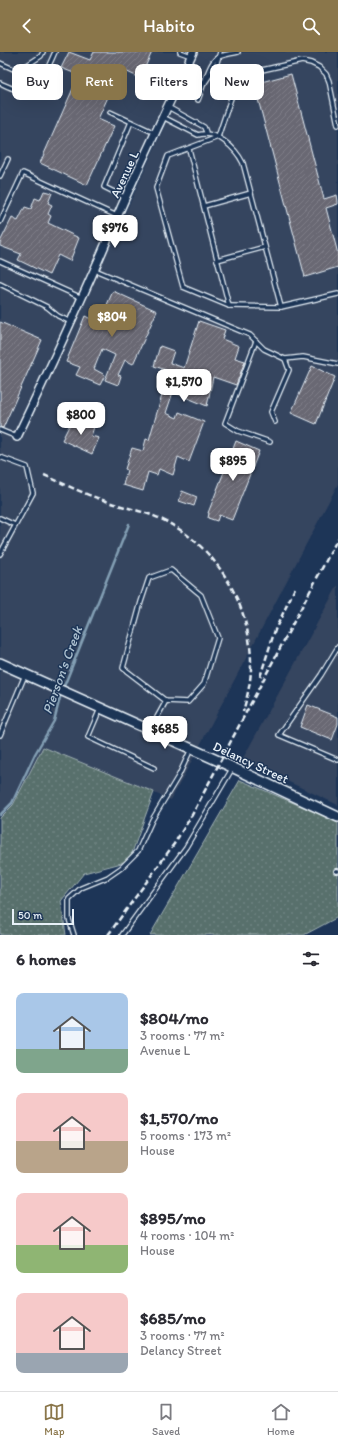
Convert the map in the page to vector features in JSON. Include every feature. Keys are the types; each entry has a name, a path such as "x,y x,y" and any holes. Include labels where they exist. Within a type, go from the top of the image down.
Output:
{"street":[{"name":"Avenue L","path":"187,64 192,54"},
{"name":"Avenue L","path":"18,437 72,322 126,198 171,100"},
{"name":"Delancy Street","path":"0,663 338,817"}],"lane":[{"path":"0,63 18,70 41,56 43,52"},
{"path":"0,82 14,89 22,90 38,84 44,77 54,52"},
{"path":"180,52 192,54"},
{"path":"202,90 216,66 220,52"},
{"path":"218,57 238,52"},
{"path":"338,125 329,81 326,74 319,66 311,62 302,61 253,72 242,78 234,88 218,137 168,156 156,188 183,287 229,306 281,306 338,294"},
{"path":"168,107 204,127 206,132 218,137 238,153 243,163 281,306"},
{"path":"110,112 156,133"},
{"path":"163,117 198,135 206,132"},
{"path":"126,198 104,187 131,122"},
{"path":"189,149 229,306"},
{"path":"0,176 8,158"},
{"path":"0,222 23,173 118,216"},
{"path":"204,206 251,193"},
{"path":"217,260 265,247"},
{"path":"0,261 82,298"},
{"path":"95,270 250,335 264,349 285,359 302,357 338,364"},
{"path":"0,284 47,307 58,316 72,322"},
{"path":"256,342 225,423 238,431 270,442"},
{"path":"275,422 271,412 290,370 285,359"},
{"path":"0,430 18,437"},
{"path":"0,457 27,467 33,493 0,554"},
{"path":"0,518 15,525"},
{"path":"171,570 201,595 218,638 204,684 188,702 166,701 123,668 149,578 171,570"},
{"path":"338,648 279,735 338,760"},
{"path":"0,735 25,675"},
{"path":"149,731 166,701"},
{"path":"100,709 88,737 154,768"},
{"path":"74,935 69,919 69,899 81,888 108,876 121,868 138,850 152,820 191,749"},
{"path":"122,935 186,848 232,768"}],"shaded area":[{"path":"0,52 197,52 191,64 135,64 135,100 174,100 118,216 104,260 176,100 202,100 202,64 193,64 198,52 338,52 338,484 171,800 44,747 13,805 0,818"},
{"path":"338,585 338,805 242,760"}],"green space":[{"path":"43,747 154,792 129,861 84,873 61,901 66,935 0,935 0,818 13,805"},
{"path":"240,780 338,822 338,917 304,935 150,935"}],"building":[{"path":"69,52 90,60 94,52 152,52 146,64 135,64 135,76 127,72 127,64 71,64 71,72 63,69 63,64"},
{"path":"291,74 324,199 337,195 338,204 326,208 338,254 338,267 305,277 258,100 264,100 264,81"},
{"path":"71,93 71,100 107,100 98,119 114,126 87,185 40,163"},
{"path":"44,191 52,193 48,203 52,205 48,214 51,216 48,223 79,238 70,261 58,255 49,275 18,260 21,254 0,246 0,242 12,218 18,221 25,207 31,209 35,198 40,200"},
{"path":"113,291 157,311 133,364 125,360 118,375 121,376 118,385 105,380 115,355 102,349 94,369 105,375 100,385 76,375 80,367 66,362 85,316 99,323"},
{"path":"199,321 225,330 222,339 239,346 235,358 245,361 236,385 213,377 207,406 173,392 166,413 177,418 179,412 204,422 189,462 178,457 173,475 159,469 157,475 148,472 143,491 123,485 127,470 125,469 132,448 143,451 146,439 149,440 169,371 154,366 160,346 174,351 170,363 184,368"},
{"path":"0,322 42,340 3,428 0,427"},
{"path":"312,366 335,377 316,424 291,413"},
{"path":"73,418 79,421 79,419 94,427 91,436 99,438 92,454 62,440"},
{"path":"236,441 259,451 232,520 219,515 217,521 208,518 208,513"},
{"path":"182,491 197,497 194,506 179,501"},
{"path":"308,705 338,717 338,724 332,740 300,727"}],"waterway":[{"name":"Pierson's Creek","path":"63,689 129,524"},
{"name":"Pierson's Creek","path":"0,815 12,803 35,754 54,721 61,694"}],"railway":[{"path":"44,475 74,489 163,520 183,532 200,546 215,563 228,581 238,601 250,645 250,678 243,712"},
{"path":"108,935 174,844 192,815 338,538"},
{"path":"260,677 275,630 295,588"}]}
